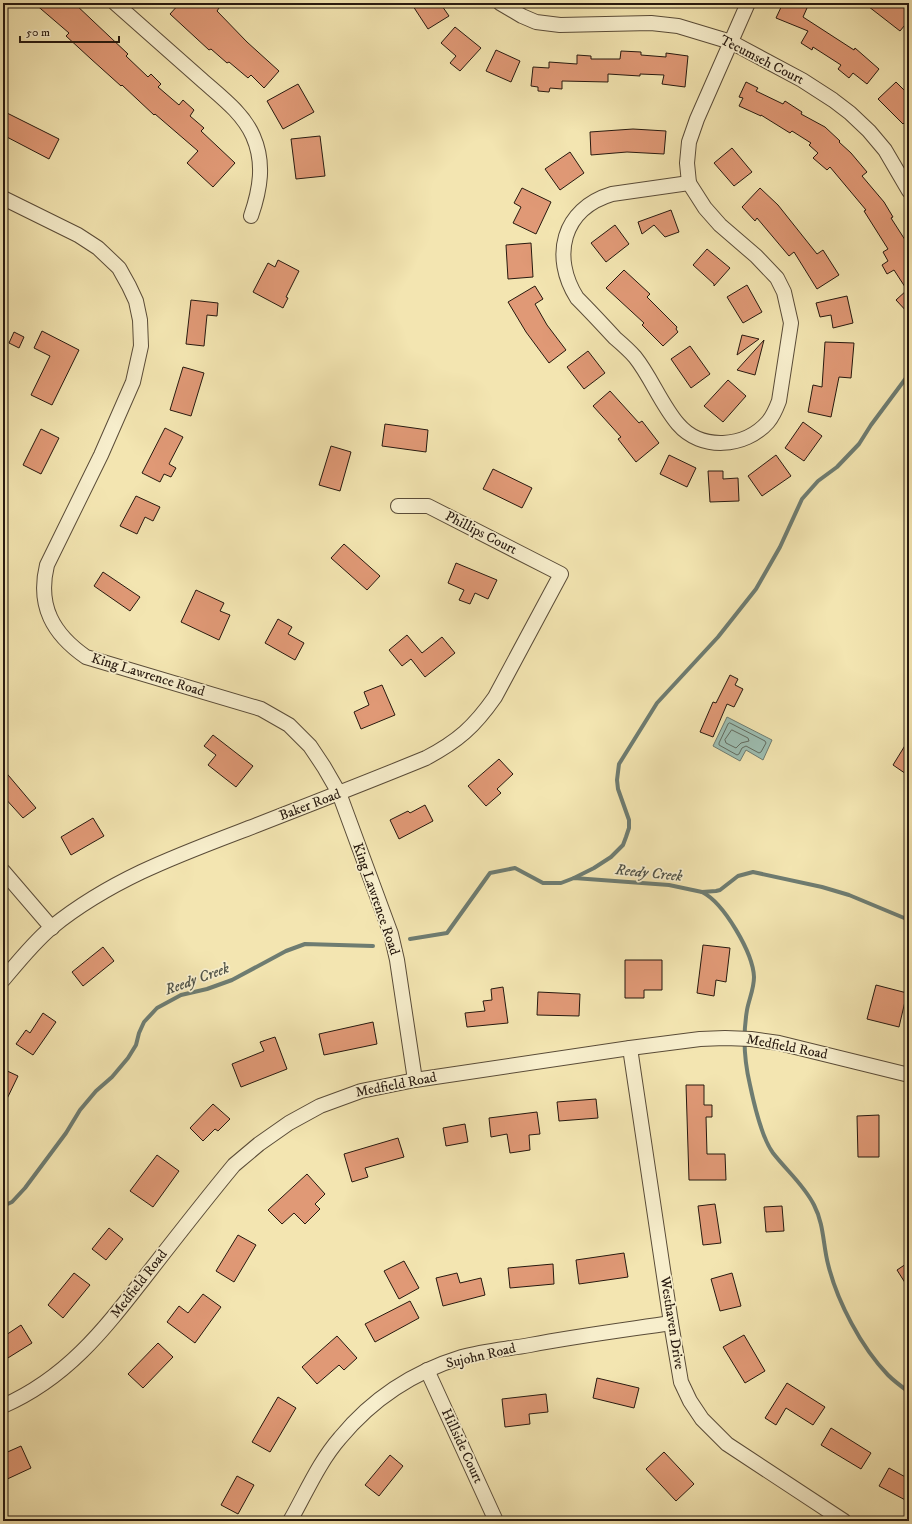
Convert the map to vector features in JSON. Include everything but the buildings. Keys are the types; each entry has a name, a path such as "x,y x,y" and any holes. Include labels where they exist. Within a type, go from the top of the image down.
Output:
{"street":[{"path":"115,3 221,97 241,117 248,127 255,143 260,165 260,181 257,199 251,216"},
{"name":"Tecumseh Court","path":"500,3 522,16 536,22 560,25 651,23 678,26 732,42 802,80 850,113 869,131 885,150 909,191"},
{"path":"689,183 612,194 590,204 575,218 568,231 564,241 563,265 570,288 577,298 635,357 678,424 702,440 720,443 738,441 749,437 759,430 768,422 775,412 779,401 791,323 784,292 776,278 756,256 714,219 704,208 689,183 687,163 690,142 696,120 732,42 748,3"},
{"name":"King Lawrence Road","path":"3,198 78,235 98,248 119,268 136,301 140,320 141,346 133,382 101,455 47,565 44,577 45,593 49,614 55,627 64,639 86,657 261,709 290,725 310,746 339,793 391,934 397,960 415,1080"},
{"name":"Phillips Court","path":"398,506 428,506 561,574"},
{"name":"Baker Road","path":"3,980 19,961 52,928 102,892 143,870 426,758 459,738 473,726 495,698 561,574"},
{"path":"3,871 52,928"},
{"name":"Medfield Road","path":"3,1406 28,1394 49,1381 78,1356 108,1324 234,1165 259,1144 289,1123 320,1106 340,1098 361,1091 415,1080 700,1039 751,1039 779,1043 909,1075"},
{"name":"Westhaven Drive","path":"630,1048 681,1382 702,1419 727,1444 844,1521"},
{"name":"Sujohn Road","path":"290,1521 323,1462 339,1439 359,1416 385,1394 407,1380 427,1370 472,1355 567,1338 671,1323"},
{"name":"Hillside Court","path":"427,1370 496,1521"}],"water":[{"path":"727,717 772,740 763,760 746,750 740,761 713,746"}],"waterway":[{"path":"574,878 611,857 623,845 629,828 629,820 618,789 617,780 619,764 657,703 718,637 756,589 780,547 802,499 818,481 837,467 859,444 871,425 909,374"},
{"name":"Reedy Creek","path":"410,939 447,933 490,873 515,868 543,883 561,883 574,878 669,885 702,892 720,890 738,876 753,872 822,887 849,895 909,920"},
{"path":"702,892 711,898 728,917 749,955 754,981 747,1010 745,1028 745,1057 754,1102 765,1139 773,1153 800,1185 814,1205 820,1220 826,1257 832,1278 837,1293 851,1323 868,1351 878,1364 890,1377 909,1392"},
{"name":"Reedy Creek","path":"3,1206 12,1202 25,1188 66,1133 80,1110 128,1058 136,1045 144,1022 157,1008 181,995 207,989 232,980 286,951 305,944 373,946"}]}
